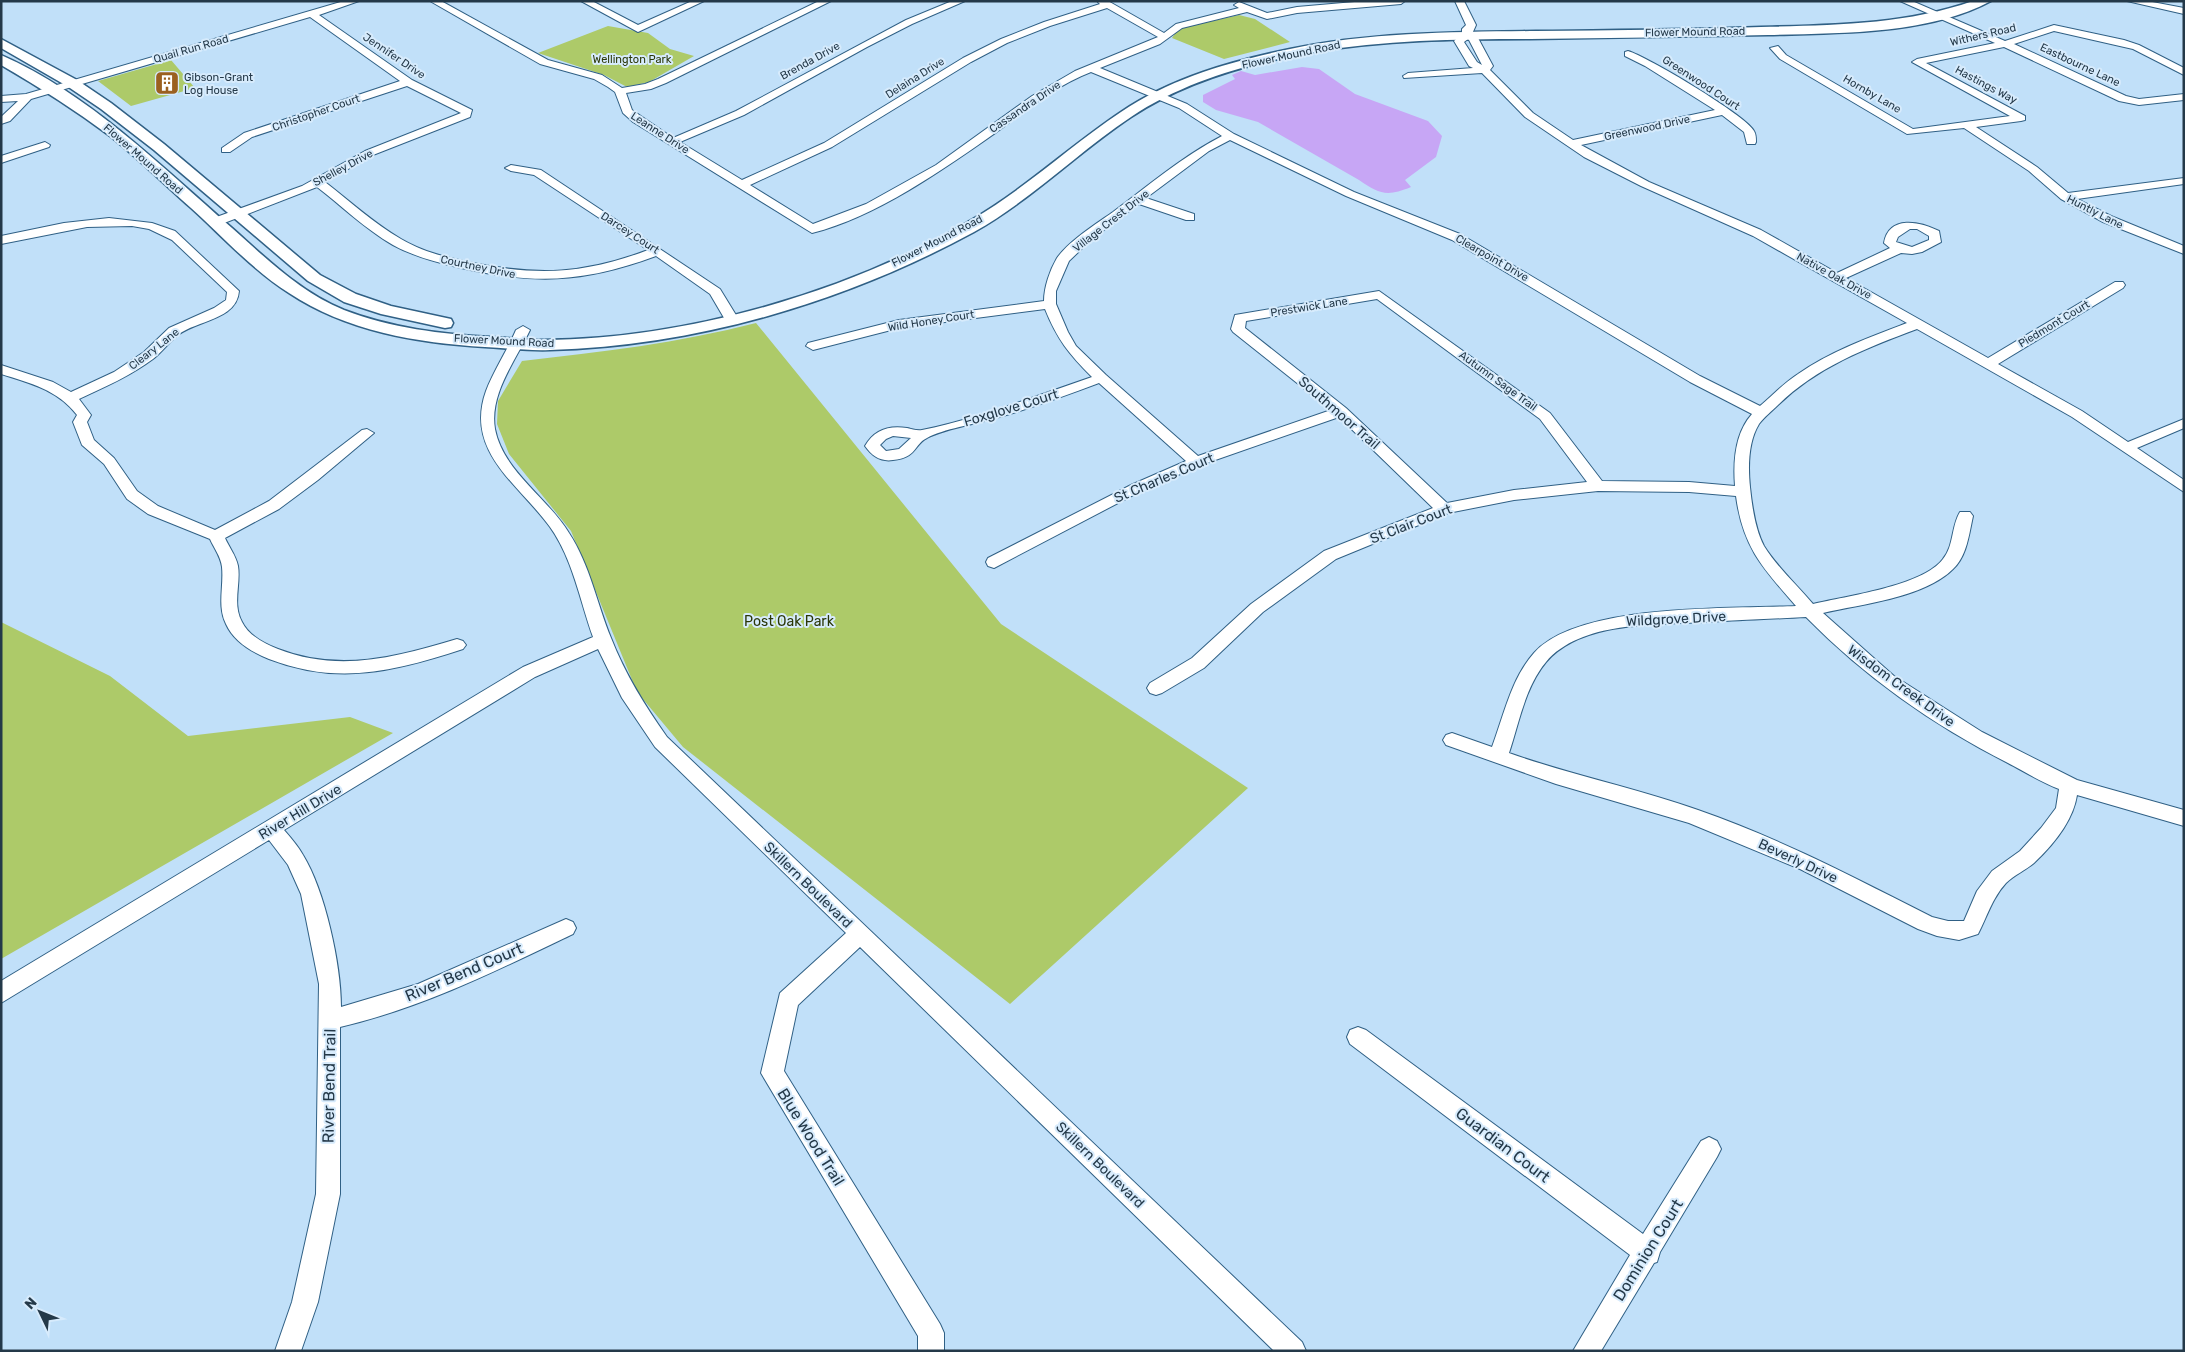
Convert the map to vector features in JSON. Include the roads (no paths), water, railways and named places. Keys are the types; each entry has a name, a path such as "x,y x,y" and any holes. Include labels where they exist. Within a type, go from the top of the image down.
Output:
{"main road":[{"name":"Flower Mound Road","path":"1,43 72,83 141,133 314,278 350,298 420,319 483,329 546,344 604,341 730,315 798,300 861,278 919,253 973,226 1020,195 1148,96 1204,77 1286,54 1369,40 1467,32 1824,30 1895,24 1930,9 1957,1"},
{"name":"Flower Mound Road","path":"1930,9 1950,13 1985,1"},
{"name":"Flower Mound Road","path":"1,59 52,89 116,135 288,286 336,312 366,323 419,334 473,341 521,337"}],"street":[{"name":"Quail Run Road","path":"1,98 26,97 355,1"},
{"path":"434,1 544,62 598,77 620,91 662,81 827,1"},
{"path":"585,1 638,28 700,1"},
{"name":"Brenda Drive","path":"672,142 740,113 909,22 962,1"},
{"path":"1232,1 1267,16 1297,10 1402,1"},
{"name":"Native Oak Drive","path":"1458,1 1471,25 1459,41 1473,64 1485,70 1528,115 1570,144 1645,184 1757,232 2077,414 2184,487"},
{"name":"Eastbourne Lane","path":"1904,1 1930,9 2130,101 2147,102 2184,97"},
{"path":"2131,1 2184,11"},
{"path":"1104,3 1163,36"},
{"name":"Delaina Drive","path":"741,185 828,145 967,60 1004,41 1104,3"},
{"name":"Cassandra Drive","path":"812,229 870,206 901,190 940,166 1036,98 1079,73 1157,42 1179,26 1248,9"},
{"name":"Eastbourne Lane","path":"1950,13 1975,23 2005,44"},
{"name":"Jennifer Drive","path":"312,14 408,82 442,101 467,110"},
{"name":"Withers Road","path":"1917,62 2005,44 2054,28 2136,47 2184,72"},
{"name":"Hornby Lane","path":"1775,48 1783,57 1911,132 1966,125"},
{"name":"Greenwood Court","path":"1628,54 1649,64 1724,111 1749,131 1751,142"},
{"name":"Hastings Way","path":"1917,62 2021,118 1966,125"},
{"name":"Clearpoint Drive","path":"1090,68 1211,124 1230,136 1367,202 1456,237 1695,379 1762,413"},
{"path":"1408,76 1485,70"},
{"name":"Clearpoint Drive","path":"1079,73 1148,96"},
{"name":"Christopher Court","path":"226,150 248,135 408,82"},
{"name":"Leanne Drive","path":"620,91 627,111 672,142 812,229"},
{"path":"1,121 6,119 26,97"},
{"name":"Shelley Drive","path":"215,222 318,182 369,153 457,120 466,115 467,110"},
{"name":"Greenwood Drive","path":"1570,144 1724,111"},
{"name":"Huntly Lane","path":"1966,125 2033,169 2065,198 2107,219 2184,250"},
{"name":"Village Crest Drive","path":"1050,304 1051,286 1063,259 1138,199 1205,150 1230,136"},
{"path":"1,160 45,145"},
{"name":"Darcey Court","path":"511,168 537,172 657,251 709,287 730,315"},
{"name":"Courtney Drive","path":"318,182 395,241 412,250 431,257 510,275 529,277 579,274 608,269 657,251"},
{"path":"2065,198 2184,182"},
{"path":"1138,199 1190,217"},
{"name":"Cleary Lane","path":"1,240 70,224 128,223 158,228 172,234 233,291 232,302 219,311 174,331 149,355 119,375 71,398"},
{"path":"1837,278 1899,249"},
{"name":"Piedmont Court","path":"1989,363 2118,285"},
{"name":"Prestwick Lane","path":"1240,318 1379,296"},
{"name":"Autumn Sage Trail","path":"1379,296 1546,416 1598,486"},
{"path":"1050,304 1061,332 1071,348 1101,378 1196,462"},
{"name":"Wild Honey Court","path":"813,346 899,324 1050,304"},
{"name":"Southmoor Trail","path":"1240,318 1238,328 1342,412 1444,509"},
{"name":"Wisdom Creek Drive","path":"1917,324 1857,347 1820,365 1789,384 1754,421 1745,438 1743,492 1750,530 1755,542 1768,563 1808,611 1853,654 1930,710 1978,739 2069,785 2184,818"},
{"name":"Skillern Boulevard","path":"521,337 497,381 489,402 488,428 495,452 558,526 603,640 626,691 660,742 1293,1351"},
{"path":"1,369 48,385 71,398 84,415 80,422 87,442 109,461 132,495 153,510 216,536 230,566 228,599 234,624 257,646 284,660 324,669 375,668 415,659 457,645"},
{"name":"Foxglove Court","path":"920,435 1023,406 1101,378"},
{"name":"St Charles Court","path":"994,562 1136,488 1196,462 1342,412"},
{"path":"2128,448 2184,424"},
{"path":"216,536 274,505 367,433"},
{"name":"St Clair Court","path":"1156,688 1198,663 1257,608 1330,555 1444,509 1514,495 1598,486 1689,487 1743,492"},
{"name":"Wildgrove Drive","path":"1498,757 1518,695 1531,670 1552,646 1601,626 1627,620 1808,611 1910,587 1933,576 1948,565 1957,551 1965,516"},
{"name":"River Hill Drive","path":"1,992 529,672 603,640"},
{"name":"Beverly Drive","path":"1452,740 1556,777 1693,816 1806,863 1925,923 1945,930 1961,932 1971,928 1984,897 1999,877 2027,857 2048,834 2065,810 2069,785"},
{"name":"River Bend Trail","path":"272,829 296,860 311,894 330,984 328,1194 305,1302 288,1351"},
{"name":"River Bend Court","path":"330,1019 358,1013 434,988 566,928"},
{"name":"Blue Wood Trail","path":"859,934 788,1000 772,1073 931,1333 931,1351"},
{"name":"Guardian Court","path":"1358,1037 1648,1253"},
{"name":"Dominion Court","path":"1586,1351 1648,1253 1710,1149"}],"place":[{"name":"Gibson-Grant Log House","path":"167,83"}],"park label":[{"name":"Wellington Park","path":"632,59"},
{"name":"Post Oak Park","path":"789,621"}]}
